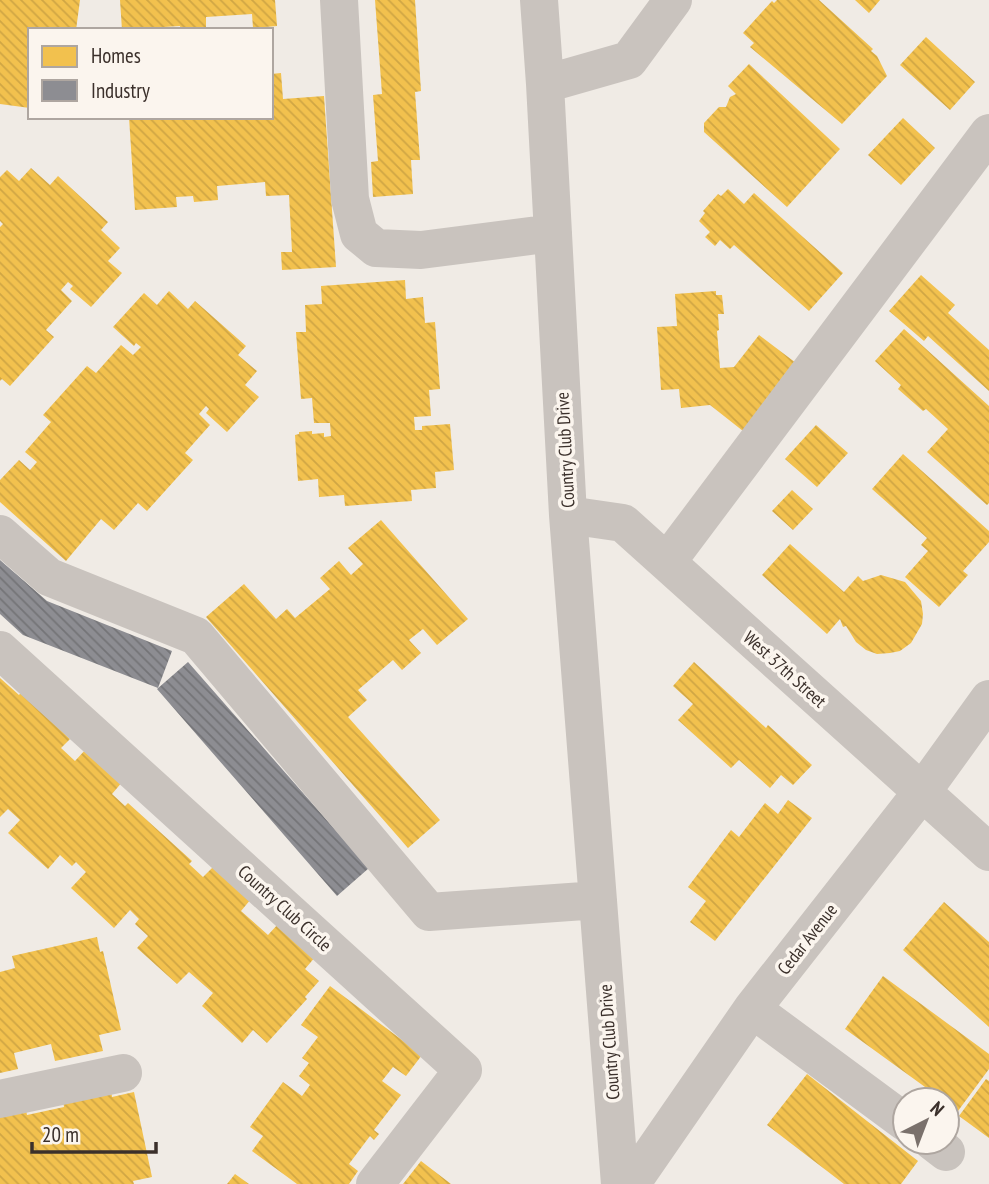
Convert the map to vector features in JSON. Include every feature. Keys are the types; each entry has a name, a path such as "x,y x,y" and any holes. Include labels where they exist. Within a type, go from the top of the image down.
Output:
{"street":[{"path":"339,0 350,198 359,234 376,248 421,250 554,233"},
{"name":"Country Club Drive","path":"539,0 568,515 620,1184"},
{"path":"545,84 629,60 673,0"},
{"path":"667,562 989,133"},
{"name":"West 37th Street","path":"568,515 624,523 989,852"},
{"path":"0,534 49,578 196,636 429,912 598,900"},
{"name":"Country Club Circle","path":"0,650 463,1070 375,1184"},
{"name":"Cedar Avenue","path":"631,1184 752,1009 922,792 989,699"},
{"path":"752,1009 891,1112"},
{"path":"0,1099 123,1073"}],"building: Homes":[{"path":"0,0 80,0 76,28 28,28 28,108 0,104"},
{"path":"120,0 275,0 277,26 253,28 252,14 206,17 206,28 122,28"},
{"path":"375,0 415,0 421,91 415,92 420,160 411,160 413,194 373,197 371,162 378,161 373,95 382,94"},
{"path":"777,0 819,0 873,49 871,51 877,56 887,76 842,124 750,47 754,43 743,33 772,1 774,3"},
{"path":"855,0 880,0 869,13"},
{"path":"926,37 975,82 950,110 900,65"},
{"path":"749,64 840,149 787,207 704,132 704,123 719,107 726,107 730,97 736,94 728,86"},
{"path":"281,73 283,99 324,96 336,267 282,270 281,252 292,252 289,195 266,196 265,182 217,186 218,200 194,202 193,196 176,197 177,207 135,210 129,119 273,119 273,74"},
{"path":"903,118 935,148 901,185 868,155"},
{"path":"31,168 50,185 58,176 108,222 101,230 120,248 108,261 122,273 91,307 70,289 73,286 68,282 61,290 72,301 46,330 54,337 10,386 2,379 0,381 0,227 3,224 0,221 0,177 7,170 19,181"},
{"path":"728,189 744,204 754,193 843,273 809,311 734,245 730,249 720,240 715,246 705,237 710,232 699,221 705,213 703,211 718,194 721,196"},
{"path":"921,275 955,305 948,313 989,350 989,391 928,336 924,341 889,311"},
{"path":"405,280 406,299 423,297 425,323 435,322 440,389 429,390 431,416 414,417 415,430 422,430 422,426 450,424 454,470 435,472 436,488 411,490 412,501 345,506 344,495 319,497 318,479 298,481 295,435 312,431 312,434 324,433 324,437 331,436 330,423 314,423 312,398 301,399 296,332 306,332 305,305 322,304 321,286"},
{"path":"169,291 188,309 195,301 246,346 238,355 257,371 245,385 259,397 227,432 206,413 209,409 206,406 199,414 210,425 185,453 193,460 147,511 138,503 114,530 101,519 66,561 0,502 0,480 19,460 30,470 37,462 25,452 51,422 43,415 87,366 96,373 121,345 133,355 141,347 136,343 134,346 113,327 144,293 157,305"},
{"path":"716,291 716,295 722,295 724,314 718,314 720,368 734,367 759,335 796,363 743,431 710,405 681,408 679,389 661,390 657,327 677,326 675,294"},
{"path":"904,329 989,406 987,505 927,452 948,429 898,389 901,385 875,361"},
{"path":"816,425 848,453 817,487 785,459"},
{"path":"903,454 989,531 989,542 963,571 968,575 939,607 905,577 928,551 921,545 927,538 872,489"},
{"path":"792,490 813,509 793,530 772,511"},
{"path":"381,520 468,619 437,645 423,629 409,640 421,653 402,670 393,660 358,690 367,700 348,717 440,820 408,848 206,617 244,584 276,619 287,609 295,618 330,589 320,578 339,561 351,575 363,564 348,548"},
{"path":"790,544 844,592 858,576 863,581 881,575 905,582 921,601 923,614 922,624 911,643 900,651 877,654 856,642 846,626 843,627 840,619 827,634 762,575"},
{"path":"694,662 766,728 768,725 812,765 793,785 781,775 770,788 739,760 731,768 678,720 693,704 673,686"},
{"path":"0,678 19,695 22,691 70,739 61,748 75,761 86,749 123,781 112,794 125,806 128,803 192,861 189,864 203,877 214,866 251,899 241,911 268,935 279,923 316,956 305,969 319,981 305,997 307,999 267,1043 253,1030 242,1043 202,1006 213,993 189,972 177,984 137,948 148,936 135,924 139,919 130,910 114,928 71,888 86,872 76,862 72,866 60,855 48,869 8,833 20,820 8,809 0,817"},
{"path":"788,800 812,818 715,941 690,922 706,901 688,887 731,830 739,837 765,803 778,814"},
{"path":"944,902 989,942 989,1027 903,950"},
{"path":"97,937 100,952 103,951 121,1030 99,1035 103,1051 55,1061 51,1044 14,1053 18,1069 0,1073 0,972 15,968 12,956"},
{"path":"883,976 989,1054 989,1069 961,1107 961,1086 924,1086 845,1029"},
{"path":"330,986 422,1055 406,1076 393,1067 382,1081 401,1095 374,1130 379,1134 374,1140 370,1136 349,1164 358,1171 349,1184 297,1184 252,1151 263,1136 250,1127 283,1082 302,1096 310,1085 299,1076 309,1063 302,1058 318,1037 301,1025"},
{"path":"807,1074 891,1140 891,1156 912,1156 918,1161 901,1184 844,1184 767,1125"},
{"path":"986,1079 989,1081 989,1138 961,1117 961,1113"},
{"path":"110,1082 112,1097 134,1092 152,1177 133,1181 134,1184 0,1184 0,1105 24,1100 27,1115 64,1107 62,1092"},
{"path":"421,1161 451,1184 403,1184"},
{"path":"235,1174 249,1184 227,1184"}],"building: Industry":[{"path":"0,560 47,601 172,651 158,688 23,635 0,614"},
{"path":"188,662 369,868 337,896 157,689"}]}
